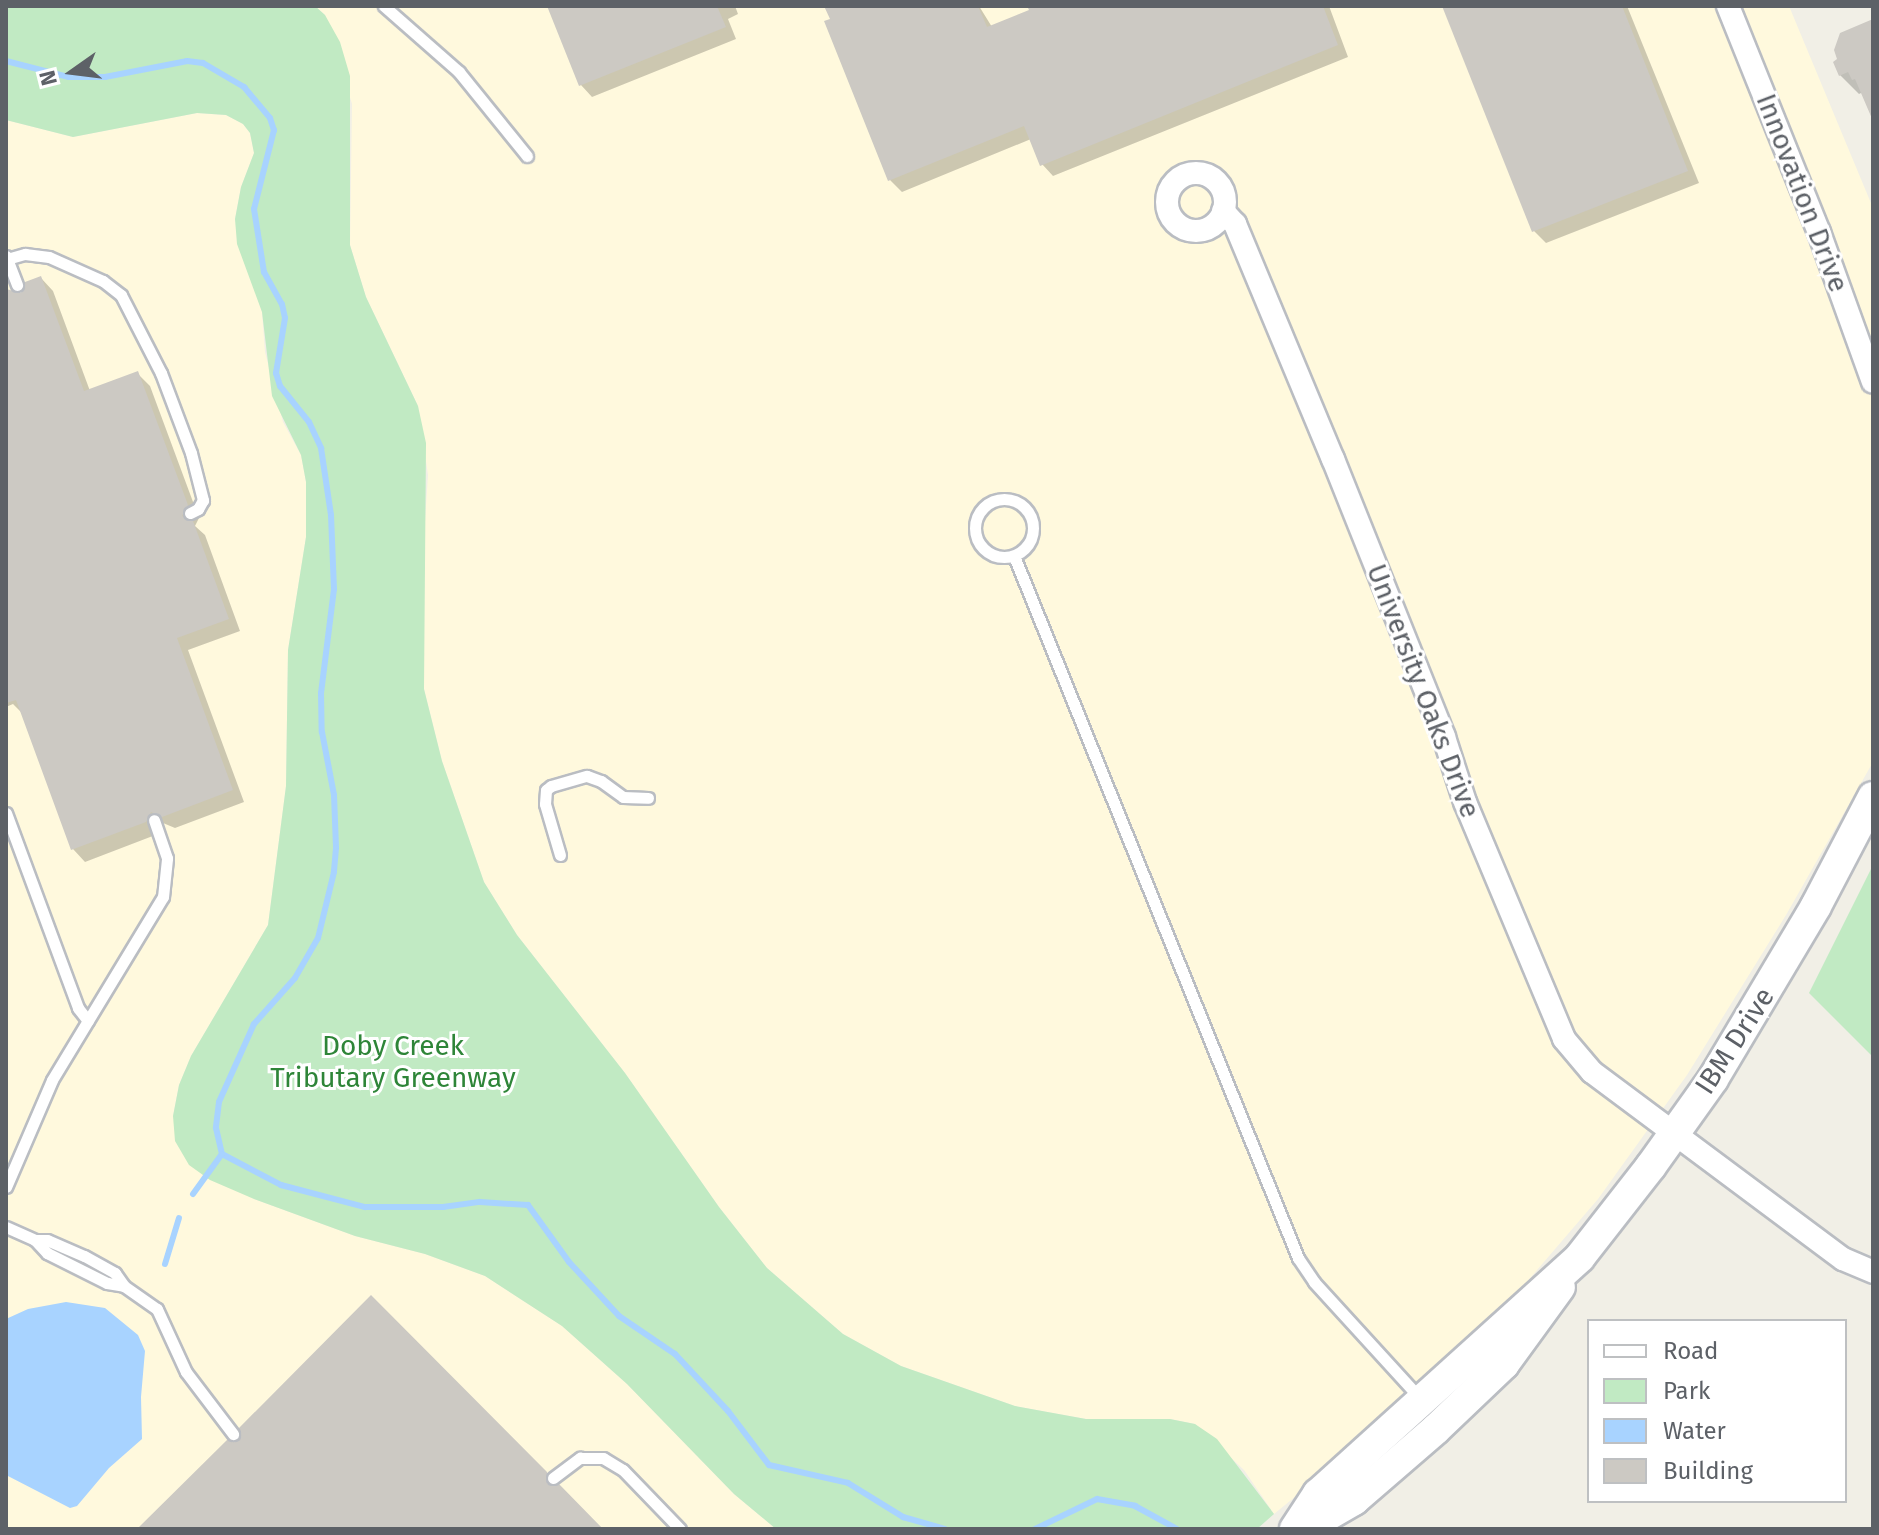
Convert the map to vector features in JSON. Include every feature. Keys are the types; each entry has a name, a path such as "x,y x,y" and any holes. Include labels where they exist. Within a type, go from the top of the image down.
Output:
{"street":[{"name":"Innovation Drive","path":"1728,6 1819,232 1873,382"},
{"name":"University Oaks Drive","path":"1223,211 1235,224 1333,459 1440,727 1465,802 1557,1027 1582,1063 1843,1259 1873,1272"},
{"name":"IBM Drive","path":"1296,1529 1354,1500 1484,1384 1535,1325 1571,1268 1674,1132 1762,1001 1873,797"},
{"name":"IBM Drive","path":"1296,1529 1318,1494 1423,1402 1522,1307 1571,1268"}],"lane":[{"path":"384,6 459,72 527,156"},
{"path":"17,285 7,258 25,254 49,257 103,281 121,295 145,340 184,429 203,500 198,509 190,513"},
{"path":"1000,499 1019,503 1032,518 1033,536 1028,546 1014,556 995,556 987,552 976,537 977,517 983,508 1000,499"},
{"path":"1014,556 1298,1258 1314,1282 1423,1402"},
{"path":"560,855 545,804 546,790 551,786 587,776 601,781 623,797 648,798"},
{"path":"6,813 78,1008 88,1021"},
{"path":"6,1187 12,1161 52,1080 163,897 167,858 154,820"},
{"path":"6,1227 35,1240 47,1253 107,1283 124,1286 157,1309 186,1372 233,1434"},
{"path":"553,1478 580,1458 603,1458 623,1470 680,1529"}],"shaded area":[{"path":"315,6 1789,6 1873,208 1873,762 1786,915 1687,1075 1598,1199 1519,1291 1452,1358 1373,1433 1274,1514 1244,1470 1195,1424 1170,1419 1086,1419 1015,1406 901,1366 843,1334 767,1268 719,1207 625,1073 517,935 484,882 442,761 424,689 423,551 428,475 418,406 366,297 350,245 352,104 325,15"},
{"path":"197,113 226,115 243,124 250,133 254,153 241,187 235,219 262,312 265,352 283,422 301,455 306,482 306,537 288,650 286,786 268,925 191,1056 179,1085 173,1116 254,1199 355,1236 425,1254 485,1276 562,1326 627,1384 734,1494 776,1529 6,1529 6,120 73,137"}],"green space":[{"name":"Doby Creek Tributary Greenway","path":"6,6 315,6 325,15 340,42 350,76 350,245 366,297 418,406 426,443 424,689 442,761 484,882 517,935 625,1073 719,1207 767,1268 843,1334 901,1366 1015,1406 1086,1419 1170,1419 1195,1424 1217,1439 1274,1514 1257,1529 776,1529 734,1494 627,1384 562,1326 485,1276 425,1254 355,1236 254,1199 210,1180 189,1165 175,1141 173,1116 179,1085 191,1056 268,925 286,786 288,650 306,537 306,482 301,455 272,396 262,312 237,244 235,219 241,187 254,153 250,133 243,124 226,115 197,113 73,137 6,120"},
{"path":"1873,865 1873,1057 1809,993"}],"water":[{"path":"66,1302 105,1308 138,1335 145,1351 141,1397 142,1439 109,1468 77,1506 70,1508 6,1475 6,1319 28,1309"}],"building":[{"path":"547,6 717,6 726,27 579,86"},
{"path":"824,6 978,6 987,27 1029,10 1027,6 1323,6 1338,45 1040,166 1024,126 888,181 824,21 830,19"},
{"path":"1442,6 1622,6 1688,171 1532,232"},
{"path":"1873,19 1873,121 1855,79 1852,80 1848,72 1839,76 1833,62 1837,59 1834,50 1840,33"},
{"path":"41,276 84,391 138,371 188,505 182,516 193,521 229,619 177,638 233,790 162,817 151,812 146,822 71,850 16,700 6,703 6,289 21,293 25,282"},
{"path":"371,1295 547,1472 547,1484 559,1484 603,1529 137,1529 227,1440 239,1440 239,1428"}],"waterway":[{"path":"6,61 69,77 105,77 187,61 203,63 244,87 270,118 274,130 254,209 264,272 282,304 285,318 276,373 280,386 309,422 321,448 331,515 334,589 321,693 322,732 334,795 336,848 334,872 318,938 295,978 254,1024 219,1102 216,1128 222,1154 281,1185 365,1207 443,1207 480,1202 528,1205 569,1262 619,1316 675,1354 728,1411 769,1465 848,1483 903,1517 945,1529"},
{"path":"193,1194 222,1154"},
{"path":"165,1264 179,1218"},
{"path":"1035,1529 1097,1499 1135,1506 1177,1529"}]}
